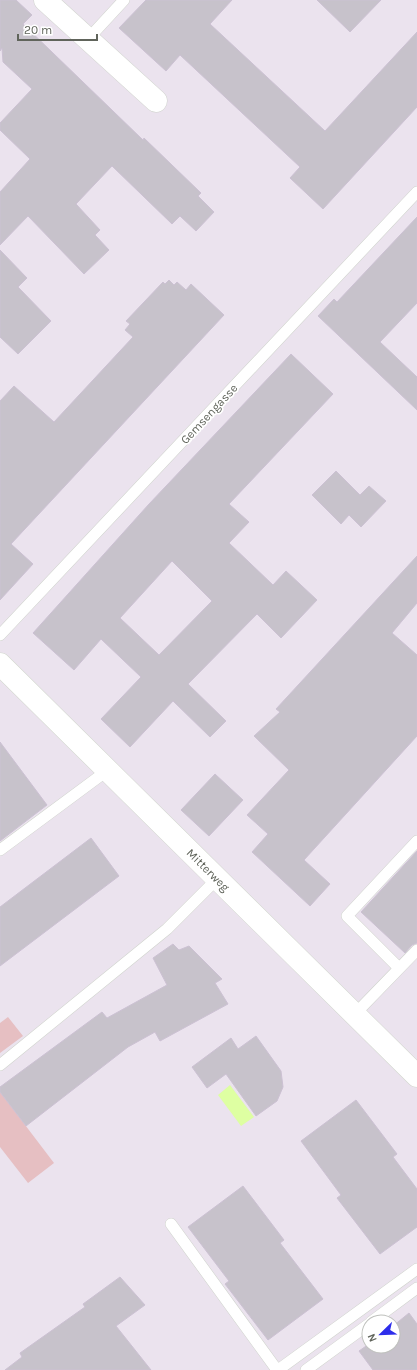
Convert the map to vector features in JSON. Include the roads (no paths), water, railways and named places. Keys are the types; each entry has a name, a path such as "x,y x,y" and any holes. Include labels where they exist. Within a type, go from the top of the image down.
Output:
{"street":[{"path":"45,0 156,102"},
{"name":"Mitterweg","path":"0,664 416,1074"}],"lane":[{"path":"88,39 124,0"},
{"name":"Gemsengasse","path":"0,635 417,192"},
{"path":"0,850 108,770"},
{"path":"399,968 347,916 417,841"},
{"path":"0,1065 155,939 217,879"},
{"path":"355,1014 417,950"},
{"path":"171,1224 278,1370 417,1269"},
{"path":"382,1314 417,1288"},
{"path":"306,1370 361,1330"}]}
